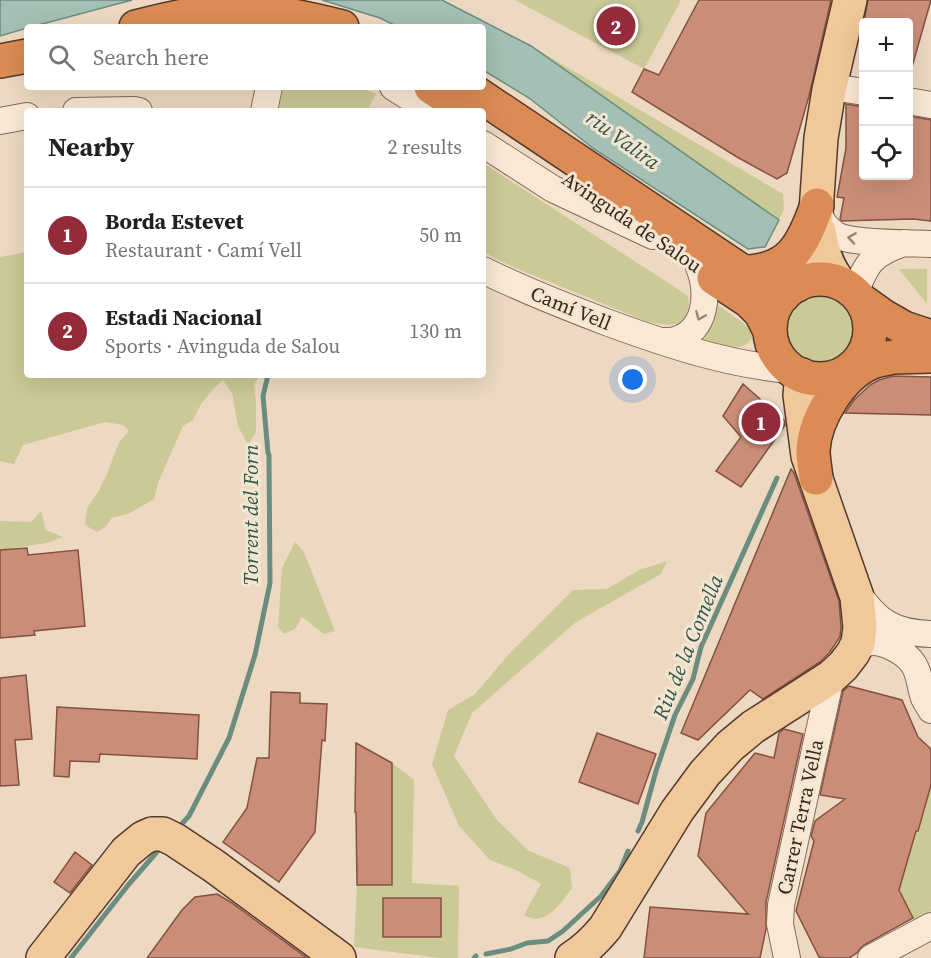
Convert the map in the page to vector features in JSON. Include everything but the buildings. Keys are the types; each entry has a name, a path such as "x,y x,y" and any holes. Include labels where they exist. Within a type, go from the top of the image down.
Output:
{"highway":[{"path":"150,24 212,12 244,10 275,12 313,22"},
{"path":"0,61 24,57"},
{"path":"436,90 462,108"},
{"name":"Avinguda de Salou","path":"471,90 743,272 795,286"},
{"name":"Avinguda de Salou","path":"486,124 749,301 761,313 771,335"},
{"path":"743,272 759,272 788,258 800,244 817,205"},
{"path":"931,337 904,328 883,316 832,280 810,280 795,286 775,308 771,324 771,335 780,359 797,373 820,379 874,359 931,356"},
{"path":"846,371 865,351 870,333 868,314 852,292"},
{"path":"816,478 813,449 822,418 830,401 855,373 870,363 893,357"}],"main road":[{"path":"795,286 809,267 813,256 821,138 829,88 850,0"},
{"path":"817,205 825,259 833,275 852,292"},
{"path":"806,440 809,420 821,392 846,371"},
{"path":"572,958 594,940 604,928 677,811 705,773 753,727 831,677 843,666 858,643 860,612 808,456 797,373"},
{"path":"43,958 126,852 143,838 152,834 169,837 214,866 339,958"}],"street":[{"path":"829,88 859,91"},
{"path":"265,108 268,90"},
{"path":"398,90 426,108"},
{"path":"913,101 931,105"},
{"path":"0,121 24,117"},
{"path":"486,146 553,189 653,236"},
{"path":"817,205 824,223 840,237 931,244"},
{"path":"852,292 869,263 877,255 905,243"},
{"path":"661,341 682,337 693,330 701,319 705,303 705,288 699,267"},
{"name":"Camí Vell","path":"486,271 554,303 703,355 797,373"},
{"name":"Camí Vell","path":"703,355 743,354 771,335"},
{"path":"854,589 878,618 912,641 917,648 921,660 926,699"},
{"path":"893,627 910,632 931,634"},
{"path":"853,653 863,644 872,642 899,650 915,666 926,699"},
{"path":"926,699 923,669 931,657"},
{"name":"Carrer Terra Vella","path":"787,958 780,924 781,905 831,677"},
{"path":"871,958 931,926"}],"shaded area":[{"path":"515,0 681,0 644,69"},
{"path":"531,46 783,194 784,209 779,220"},
{"path":"282,90 366,90 376,94 369,108 280,108"},
{"path":"486,165 687,295 689,306 686,316 677,323 666,325 648,322 513,267 486,254"},
{"path":"24,253 24,378 259,378 254,384 256,432 248,445 238,426 232,393 223,380 201,404 193,420 183,426 158,483 154,499 130,513 112,518 105,527 97,532 85,525 87,508 107,474 119,442 129,431 123,425 105,422 23,445 14,464 0,461 0,257"},
{"path":"899,269 927,269 927,304"},
{"path":"819,289 834,292 846,301 855,313 858,328 855,343 846,355 834,364 819,367 804,364 792,355 783,343 780,328 783,313 792,301 804,292"},
{"path":"712,301 754,332 750,340 736,348 727,348 691,340"},
{"path":"41,511 46,530 63,537 47,543 0,550 0,521 31,522"},
{"path":"295,542 304,552 335,631 324,634 302,617 295,629 284,634 278,627 282,568"},
{"path":"667,561 661,574 576,622 472,713 454,756 497,820 529,851 570,868 572,888 552,912 539,918 524,915 541,884 516,870 490,860 459,826 432,764 448,710 475,694 509,654 573,590 607,589 639,570"},
{"path":"392,763 414,780 412,883 459,886 458,958 440,958 354,947 357,885 392,885 356,824 355,812","holes":["383,898 441,898 441,937 383,937"]},
{"path":"931,785 931,911 914,920 899,890"}],"water":[{"path":"0,0 132,0 42,24 24,24 24,29 0,36"},
{"name":"riu Valira","path":"322,0 442,0 531,46 779,220 765,247 748,249 594,149 529,98 486,72 486,24 392,24"}],"waterway":[{"name":"Torrent del Forn","path":"177,829 189,816 229,738 255,655 270,583 269,455 263,396 267,378"},
{"name":"Riu de la Comella","path":"638,831 675,715 693,679 701,647 777,478"},
{"name":"Torrent del Forn","path":"71,958 163,845"},
{"name":"Riu de la Comella","path":"486,954 527,943 548,941 563,931 601,896 620,871 628,851"}],"place":[{"name":"Estadi Nacional","path":"616,26"},
{"name":"Borda Estevet","path":"761,422"}]}
